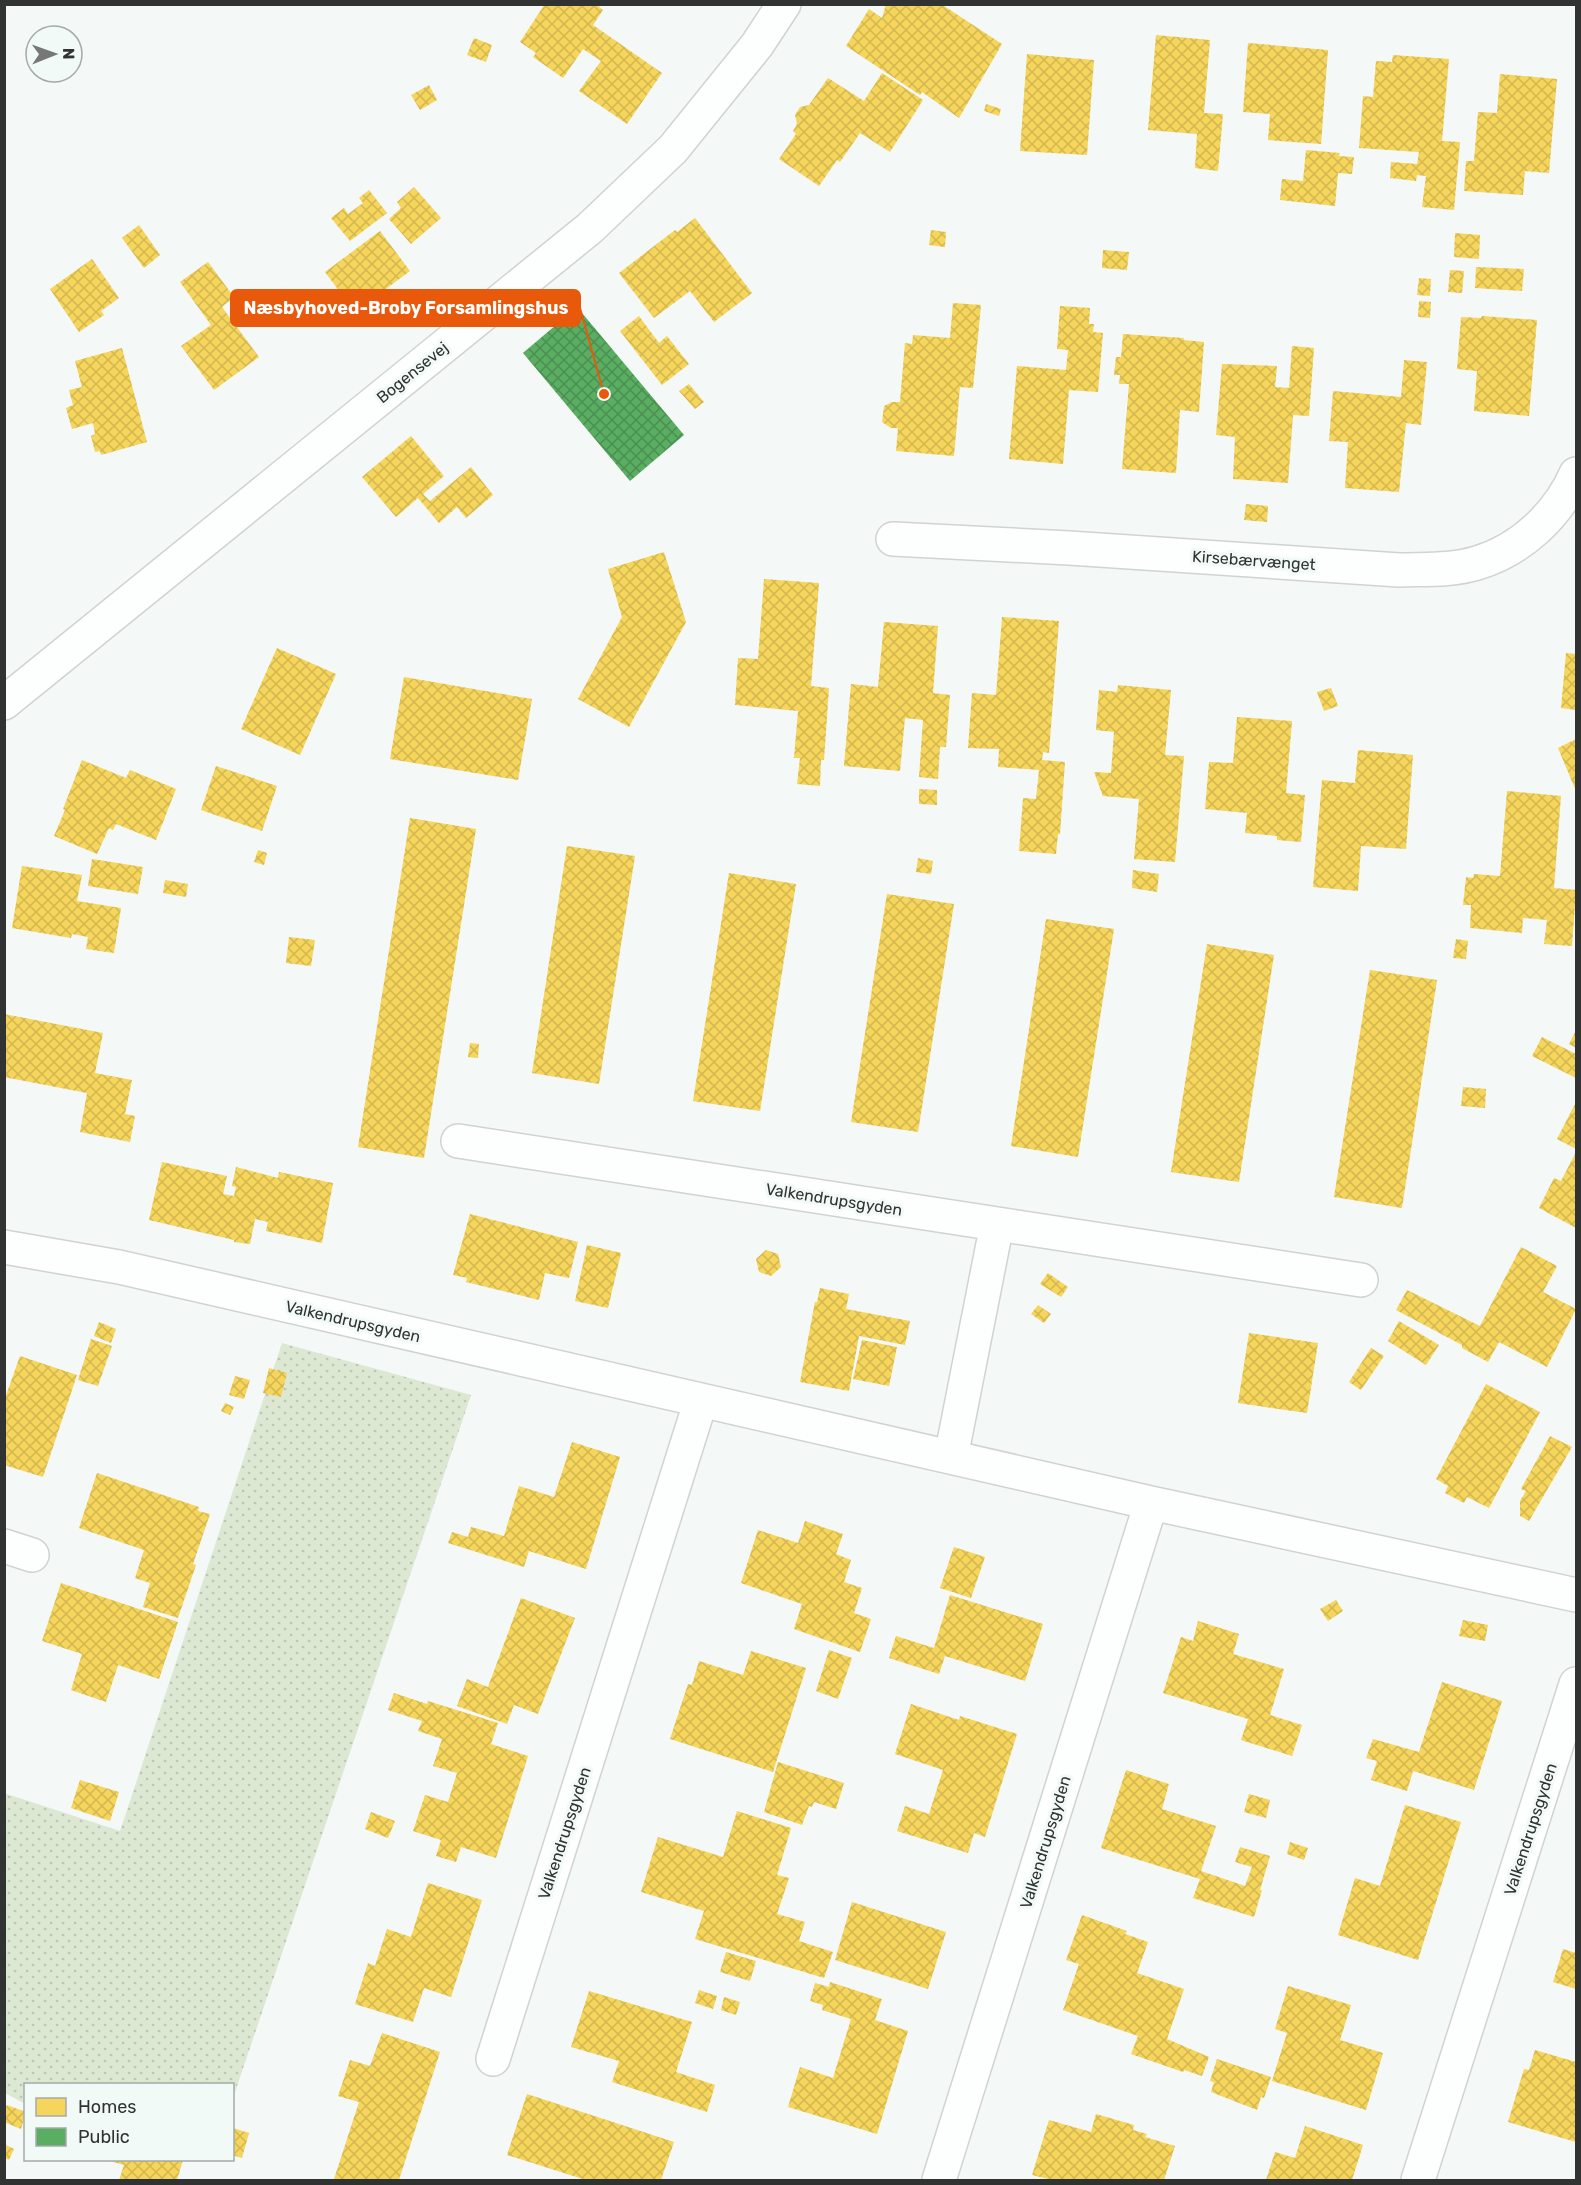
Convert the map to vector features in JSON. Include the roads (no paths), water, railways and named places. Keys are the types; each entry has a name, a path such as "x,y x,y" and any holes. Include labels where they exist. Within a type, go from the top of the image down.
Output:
{"street":[{"name":"Bogensevej","path":"4,703 590,228 673,149 757,45 784,4"},
{"name":"Kirsebærvænget","path":"893,539 1399,570 1448,569 1477,563 1509,549 1532,532 1568,494 1576,474"},
{"name":"Valkendrupsgyden","path":"458,1141 1361,1280"},
{"path":"951,1457 997,1224"},
{"name":"Valkendrupsgyden","path":"4,1248 119,1267 1151,1503 1576,1595"},
{"name":"Valkendrupsgyden","path":"492,2059 701,1400"},
{"name":"Valkendrupsgyden","path":"939,2181 1151,1503"},
{"name":"Valkendrupsgyden","path":"1418,2181 1576,1684"}],"place":[{"name":"Næsbyhoved-Broby Forsamlingshus","path":"604,394"}]}
